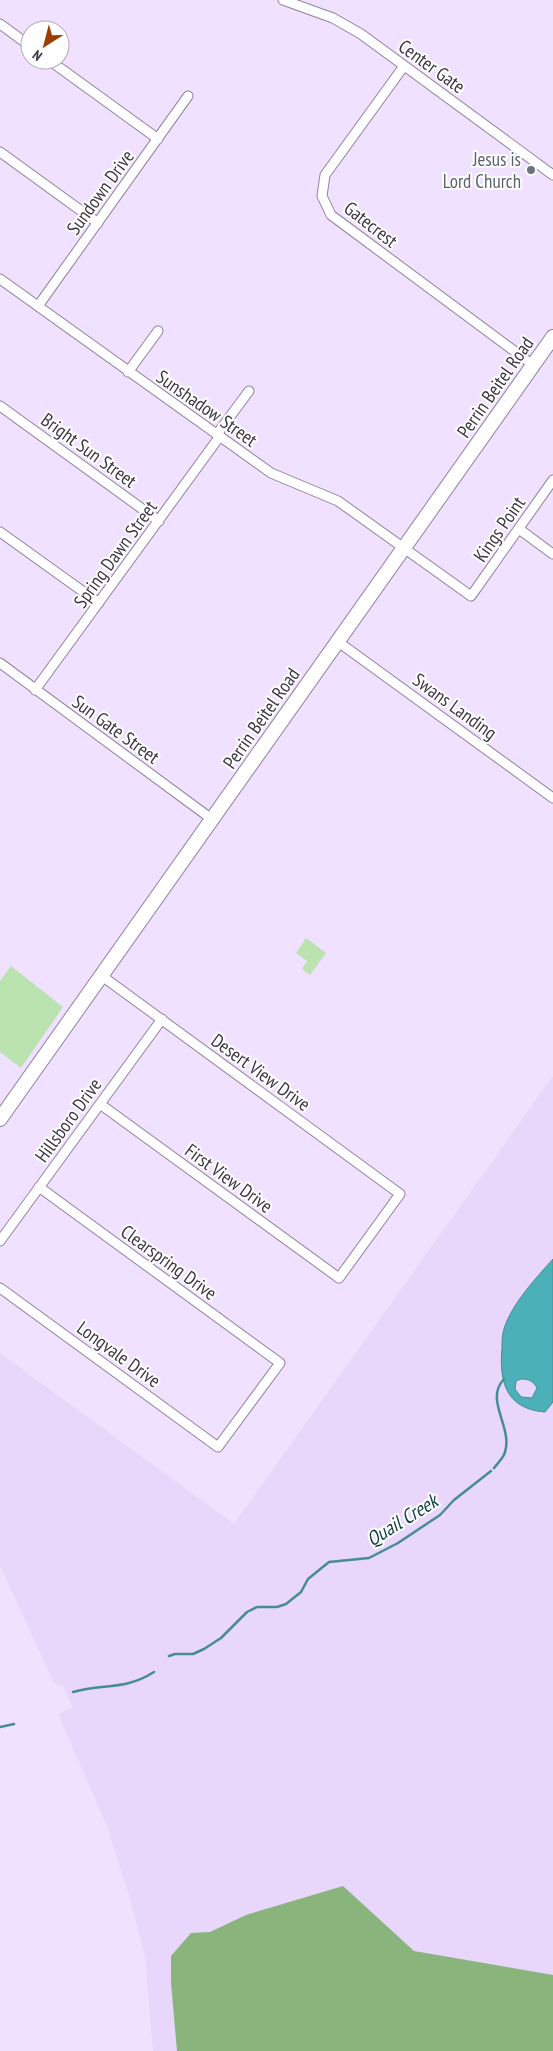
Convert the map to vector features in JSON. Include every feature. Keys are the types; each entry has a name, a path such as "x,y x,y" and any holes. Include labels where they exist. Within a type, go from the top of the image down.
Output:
{"main road":[{"name":"Perrin Beitel Road","path":"0,1119 553,337"}],"street":[{"name":"Center Gate","path":"283,0 345,25 553,175"},
{"path":"0,24 20,39"},
{"name":"Gatecrest","path":"404,66 325,175 322,186 324,205 330,215 533,365"},
{"path":"63,70 158,139"},
{"name":"Sundown Drive","path":"38,306 188,96"},
{"path":"0,152 98,223"},
{"name":"Sunshadow Street","path":"0,279 271,472 338,501 471,596"},
{"path":"128,372 158,331"},
{"name":"Spring Dawn Street","path":"35,690 159,521 249,391"},
{"name":"Bright Sun Street","path":"0,406 159,521"},
{"name":"Kings Point","path":"471,596 553,480"},
{"path":"519,529 553,554"},
{"path":"0,532 99,604"},
{"name":"Swans Landing","path":"337,641 553,798"},
{"name":"Sun Gate Street","path":"0,663 213,820"},
{"name":"Desert View Drive","path":"102,976 400,1194 339,1278"},
{"name":"Hillsboro Drive","path":"0,1240 162,1019"},
{"name":"First View Drive","path":"100,1104 339,1278"},
{"name":"Clearspring Drive","path":"39,1187 280,1363 218,1447"},
{"name":"Longvale Drive","path":"0,1288 218,1447"}],"shaded area":[{"path":"306,938 326,953 310,975 302,969 307,961 296,953"},
{"path":"11,966 63,1007 21,1068 0,1052 0,981"},
{"path":"553,1076 553,2051 153,2051 145,1957 131,1902 107,1826 58,1714 73,1707 63,1686 54,1683 0,1566 0,1353 234,1524"},
{"path":"553,1259 553,1402 545,1412 521,1406 513,1399 504,1382 501,1360 503,1334 507,1320 525,1292","holes":["521,1379 529,1380 537,1388 532,1398 521,1397 515,1389 516,1381"]},
{"path":"343,1886 414,1951 553,1975 553,2051 177,2051 171,1983 171,1956 191,1933 210,1932 246,1915"}],"waterway":[{"name":"Quail Creek","path":"494,1468 504,1454 506,1443 497,1396 499,1387 504,1379"},
{"name":"Quail Creek","path":"169,1656 193,1654 204,1649 221,1638 247,1612 257,1607 277,1607 286,1604 301,1592 308,1579 329,1562 369,1558 398,1543 440,1515 454,1500 491,1471"},
{"name":"Quail Creek","path":"73,1692 133,1682 154,1672"},
{"name":"Quail Creek","path":"0,1727 14,1724"}],"place":[{"name":"Jesus is Lord Church","path":"531,170"}]}
